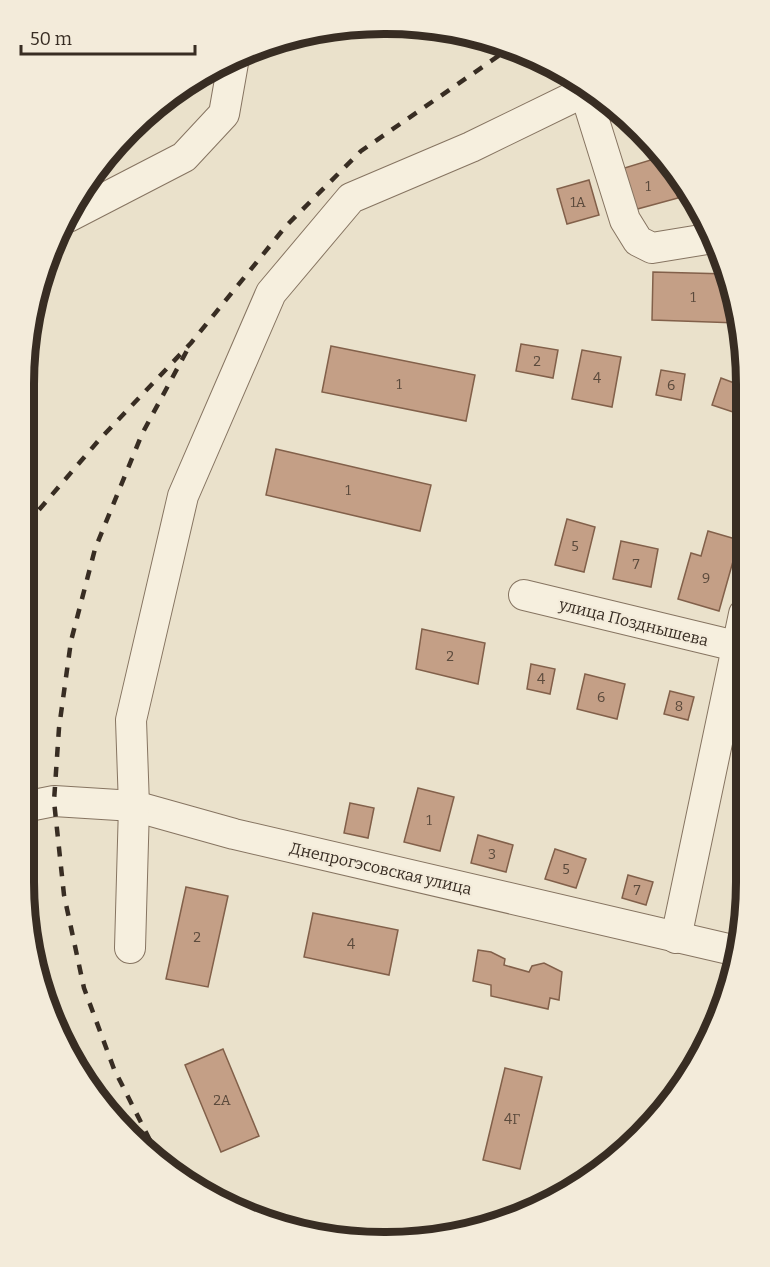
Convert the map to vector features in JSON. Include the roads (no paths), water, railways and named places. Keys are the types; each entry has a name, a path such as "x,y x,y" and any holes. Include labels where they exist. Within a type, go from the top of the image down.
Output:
{"street":[{"path":"80,212 183,157 224,114 232,70"},
{"path":"130,948 134,806 131,720 183,496 271,293 351,198 471,147 580,94"},
{"path":"589,100 625,220 638,241 652,248 704,240"},
{"name":"улица Позднышева","path":"524,595 736,647"},
{"path":"676,938 736,666"},
{"name":"Днепрогэсовская улица","path":"34,805 54,801 134,806 234,834 729,949"}],"railway":[{"path":"34,516 99,440 191,343 286,226 361,151 501,54"},
{"path":"152,1144 114,1069 84,988 64,895 54,801 59,728 71,641 95,549 142,434 191,343"}]}
